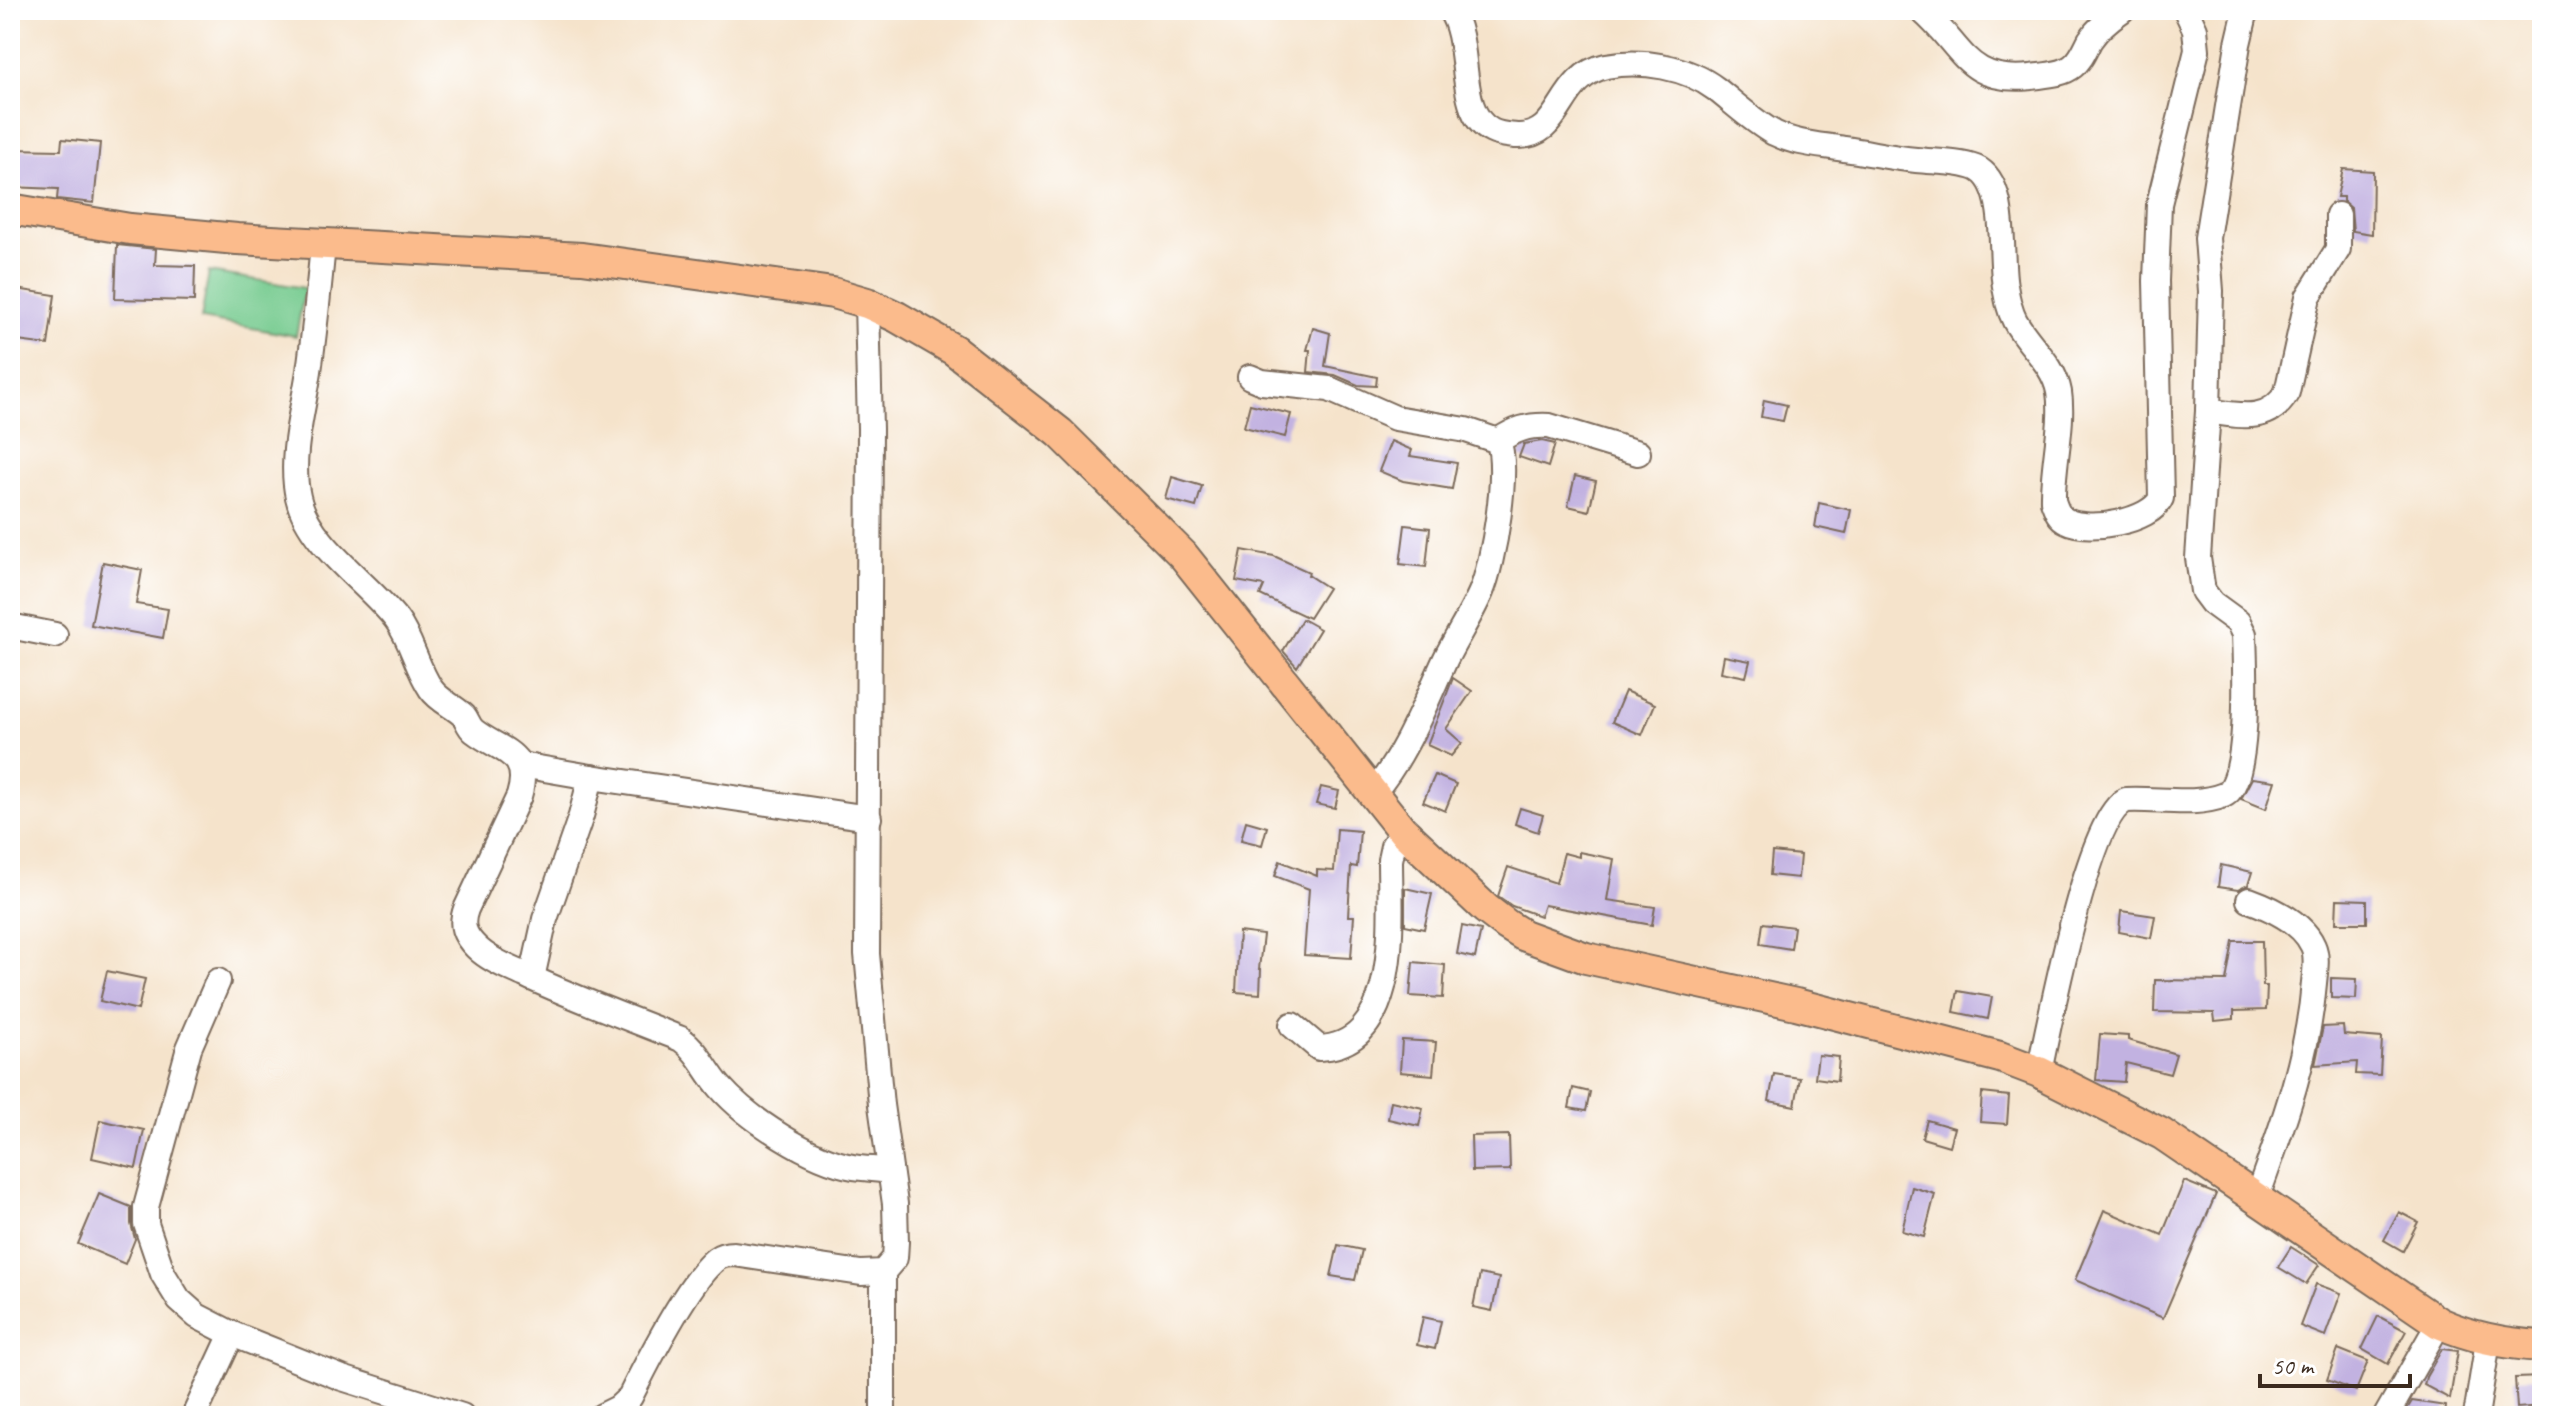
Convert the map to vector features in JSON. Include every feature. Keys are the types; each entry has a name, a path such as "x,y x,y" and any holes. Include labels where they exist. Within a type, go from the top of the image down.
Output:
{"main road":[{"path":"10,209 130,229 323,245 403,246 582,258 833,293 867,303 954,350 1060,433 1183,555 1402,830 1486,909 1515,930 1586,958 1796,1004 2000,1057 2039,1072 2162,1134 2439,1323 2488,1341 2542,1346"}],"street":[{"path":"1450,10 1462,37 1473,110 1491,131 1504,135 1525,136 1538,132 1558,111 1566,93 1588,73 1606,66 1639,64 1685,72 1713,87 1773,132 1794,141 1961,164 1983,172 1997,195 2002,272 2008,304 2014,321 2052,373 2060,396 2053,501 2065,521 2078,525 2123,522 2147,514 2157,507 2161,498 2156,281 2159,204 2197,50 2195,29 2186,10"},
{"path":"1921,10 1941,27 1965,60 1979,70 2011,78 2056,74 2070,69 2079,61 2091,39 2122,10"},
{"path":"2039,1072 2076,912 2098,845 2117,806 2126,800 2211,798 2227,794 2234,787 2239,774 2243,741 2244,634 2238,622 2212,603 2203,591 2199,576 2211,291 2207,238 2246,10"},
{"path":"2208,411 2257,416 2282,402 2287,392 2308,297 2338,249 2338,215"},
{"path":"323,245 297,448 295,476 301,508 333,554 367,585 397,620 433,692 465,717 474,731 515,756 521,765 523,783 519,796 466,909 462,925 477,948 494,960 681,1039 691,1046 721,1088 738,1103 810,1152 850,1167 890,1171"},
{"path":"867,303 870,429 867,954 896,1242 895,1258 883,1272 883,1416"},
{"path":"1250,377 1262,382 1329,389 1395,418 1466,430 1498,441 1501,447 1501,486 1494,542 1482,591 1446,657 1421,717 1390,772 1373,793"},
{"path":"1498,441 1513,430 1536,425 1549,426 1638,453"},
{"path":"10,626 55,635"},
{"path":"521,765 869,818"},
{"path":"532,978 545,919 581,816 591,777"},
{"path":"1292,1025 1319,1048 1335,1047 1345,1043 1359,1030 1378,1005 1389,960 1390,860 1393,846 1402,830"},
{"path":"2249,900 2263,905 2302,931 2313,946 2316,961 2310,1019 2296,1086 2257,1197"},
{"path":"218,981 189,1048 146,1207 146,1224 163,1274 179,1300 197,1316 232,1334 342,1378 462,1416"},
{"path":"602,1416 630,1397 678,1311 704,1272 723,1255 861,1273 883,1272"},
{"path":"2386,1416 2439,1323"},
{"path":"194,1416 232,1334"},
{"path":"2476,1416 2488,1341"}],"green space":[{"path":"209,272 305,288 296,336 201,319"}],"building":[{"path":"62,139 100,143 94,203 57,199 58,189 10,187 10,149 61,150"},
{"path":"2343,169 2373,171 2372,234 2353,231 2351,208 2343,197 2337,197"},
{"path":"117,245 156,249 155,265 195,266 194,301 115,299"},
{"path":"10,288 55,295 48,345 10,340"},
{"path":"1313,328 1330,333 1325,366 1377,377 1376,386 1358,385 1335,375 1308,372 1310,350 1307,350"},
{"path":"1764,400 1787,405 1783,421 1761,417"},
{"path":"1250,404 1291,414 1285,437 1244,427"},
{"path":"1391,441 1412,450 1410,456 1457,463 1452,489 1403,481 1379,471"},
{"path":"1542,441 1555,444 1548,467 1519,457 1524,444"},
{"path":"1575,476 1596,481 1589,511 1568,506"},
{"path":"1172,477 1202,486 1196,507 1166,499"},
{"path":"1819,503 1851,510 1846,534 1815,527"},
{"path":"1405,525 1430,528 1426,567 1400,564"},
{"path":"1242,550 1274,556 1309,572 1308,575 1328,588 1309,618 1260,595 1264,586 1236,581"},
{"path":"103,562 142,570 136,604 168,609 163,638 91,625"},
{"path":"1302,619 1320,629 1297,667 1283,651"},
{"path":"1724,656 1750,661 1746,677 1721,672"},
{"path":"1453,678 1472,691 1446,729 1462,743 1451,756 1427,745"},
{"path":"1625,691 1655,704 1642,735 1612,722"},
{"path":"1435,775 1456,784 1445,811 1423,802"},
{"path":"2252,778 2275,781 2266,809 2241,799"},
{"path":"1321,787 1339,791 1335,808 1316,804"},
{"path":"1520,808 1543,815 1538,832 1515,824"},
{"path":"1246,821 1267,827 1262,845 1241,840"},
{"path":"1337,829 1360,831 1357,867 1351,866 1348,916 1354,916 1351,958 1304,955 1309,889 1275,876 1280,861 1317,876 1317,870 1334,871"},
{"path":"1579,852 1614,859 1607,900 1655,907 1652,925 1544,905 1540,916 1512,906 1498,896 1508,867 1556,883 1564,853 1579,857"},
{"path":"1772,852 1800,855 1798,878 1770,875"},
{"path":"2221,865 2252,872 2248,885 2238,890 2218,887"},
{"path":"1405,888 1432,894 1424,929 1405,925"},
{"path":"2337,899 2367,900 2367,923 2336,923"},
{"path":"2121,911 2155,916 2151,938 2119,932"},
{"path":"1763,923 1794,927 1791,949 1760,944"},
{"path":"1462,926 1481,930 1475,958 1457,954"},
{"path":"1239,932 1263,935 1260,994 1236,992"},
{"path":"2233,941 2262,941 2266,1010 2234,1011 2234,1019 2215,1021 2214,1013 2154,1012 2155,980 2226,981"},
{"path":"1413,962 1445,965 1443,998 1410,996"},
{"path":"107,971 145,979 138,1010 100,1001"},
{"path":"2331,978 2357,979 2356,999 2331,998"},
{"path":"1958,991 1992,997 1988,1019 1954,1012"},
{"path":"2343,1026 2344,1035 2382,1038 2380,1075 2356,1074 2357,1062 2315,1065 2323,1027"},
{"path":"2100,1034 2128,1036 2128,1040 2176,1054 2170,1074 2126,1063 2124,1082 2096,1080"},
{"path":"1402,1040 1436,1042 1433,1075 1400,1072"},
{"path":"1818,1055 1839,1057 1837,1081 1815,1078"},
{"path":"1774,1074 1800,1078 1795,1106 1769,1101"},
{"path":"1573,1088 1590,1092 1586,1111 1569,1108"},
{"path":"1982,1093 2009,1096 2007,1124 1980,1122"},
{"path":"1391,1101 1423,1108 1419,1126 1388,1119"},
{"path":"100,1120 144,1130 136,1168 92,1158"},
{"path":"1927,1120 1954,1128 1949,1146 1922,1138"},
{"path":"1509,1135 1510,1170 1472,1171 1471,1136"},
{"path":"2184,1181 2216,1194 2163,1318 2075,1280 2104,1210 2162,1235"},
{"path":"1912,1187 1935,1194 1924,1237 1902,1231"},
{"path":"99,1194 131,1207 135,1239 125,1264 78,1244"},
{"path":"2399,1212 2418,1222 2403,1251 2384,1240"},
{"path":"1338,1245 1362,1250 1355,1280 1331,1276"},
{"path":"2291,1247 2319,1265 2306,1284 2278,1267"},
{"path":"1480,1274 1499,1278 1492,1311 1473,1307"},
{"path":"2316,1284 2341,1293 2325,1336 2300,1326"},
{"path":"2378,1316 2406,1331 2388,1364 2362,1349"},
{"path":"1423,1317 1441,1321 1435,1349 1417,1345"},
{"path":"2338,1349 2368,1361 2356,1391 2327,1380"},
{"path":"2442,1349 2458,1351 2450,1399 2424,1385"},
{"path":"2542,1377 2542,1406 2517,1408 2515,1378"},
{"path":"2412,1401 2446,1406 2445,1416 2403,1416"}]}
